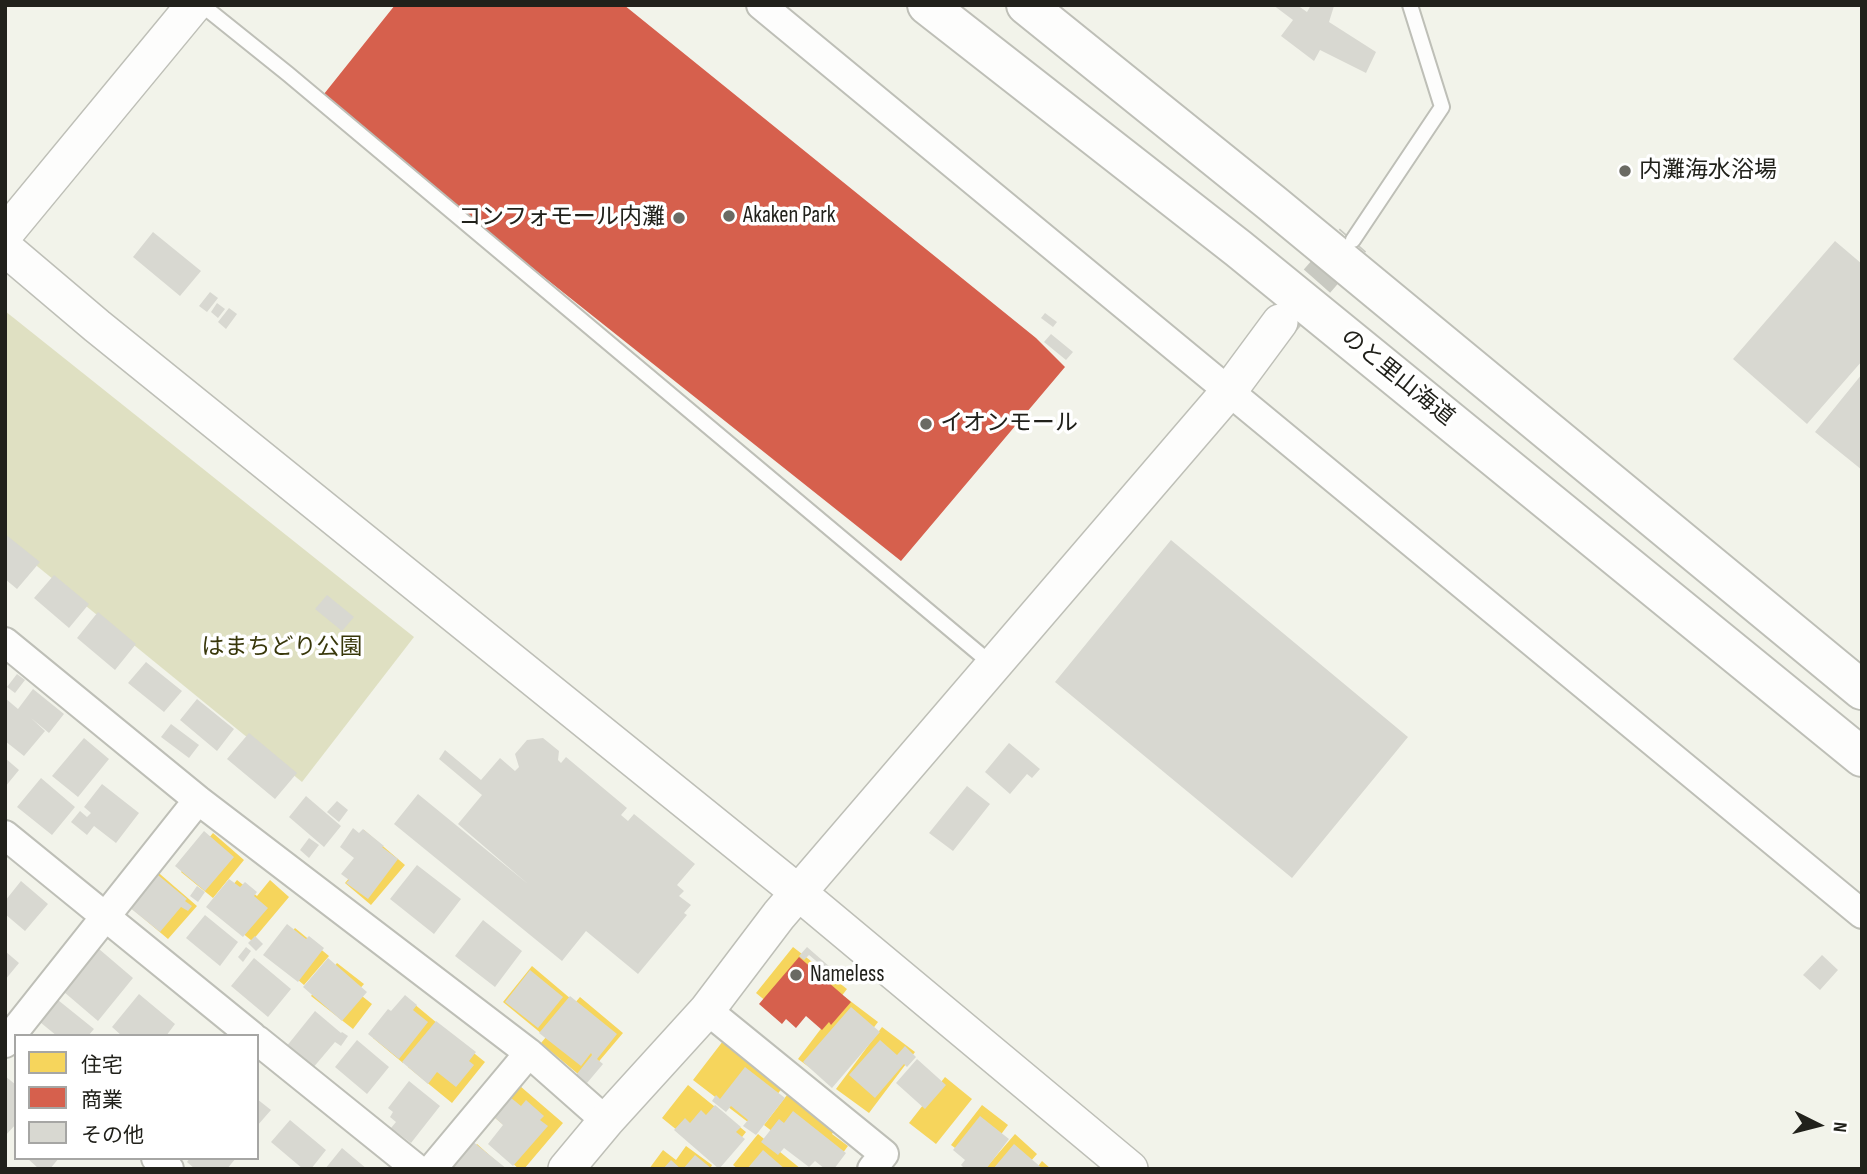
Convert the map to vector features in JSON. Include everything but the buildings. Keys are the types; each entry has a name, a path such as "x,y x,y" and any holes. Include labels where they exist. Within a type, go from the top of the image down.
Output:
{"highway":[{"name":"のと里山海道","path":"927,5 1239,249 1862,757"},
{"path":"1026,5 1273,204 1862,690"}],"street":[{"path":"5,234 194,5"},
{"path":"761,5 1862,914"},
{"path":"5,248 97,327 799,892 1130,1169"},
{"path":"566,1169 707,1010 779,915 1229,391 1280,323"},
{"path":"5,642 198,800 529,1053 606,1121"},
{"path":"15,1034 198,800"},
{"path":"5,835 250,1034"},
{"path":"707,1010 886,1164"},
{"path":"259,1042 417,1169"},
{"path":"432,1169 529,1053"}],"lane":[{"path":"202,5 288,74 994,666"},
{"path":"1353,240 1442,107 1410,5"}],"green space":[{"name":"はまちどり公園","path":"5,311 414,637 302,782 5,540"}],"tunnel":[{"path":"1282,321 1353,240"}],"place":[{"name":"内灘海水浴場","path":"1625,171"},
{"name":"Akaken Park","path":"729,216"},
{"name":"コンフォモール内灘","path":"679,218"},
{"name":"イオンモール","path":"926,424"},
{"name":"Nameless","path":"796,975"}]}
